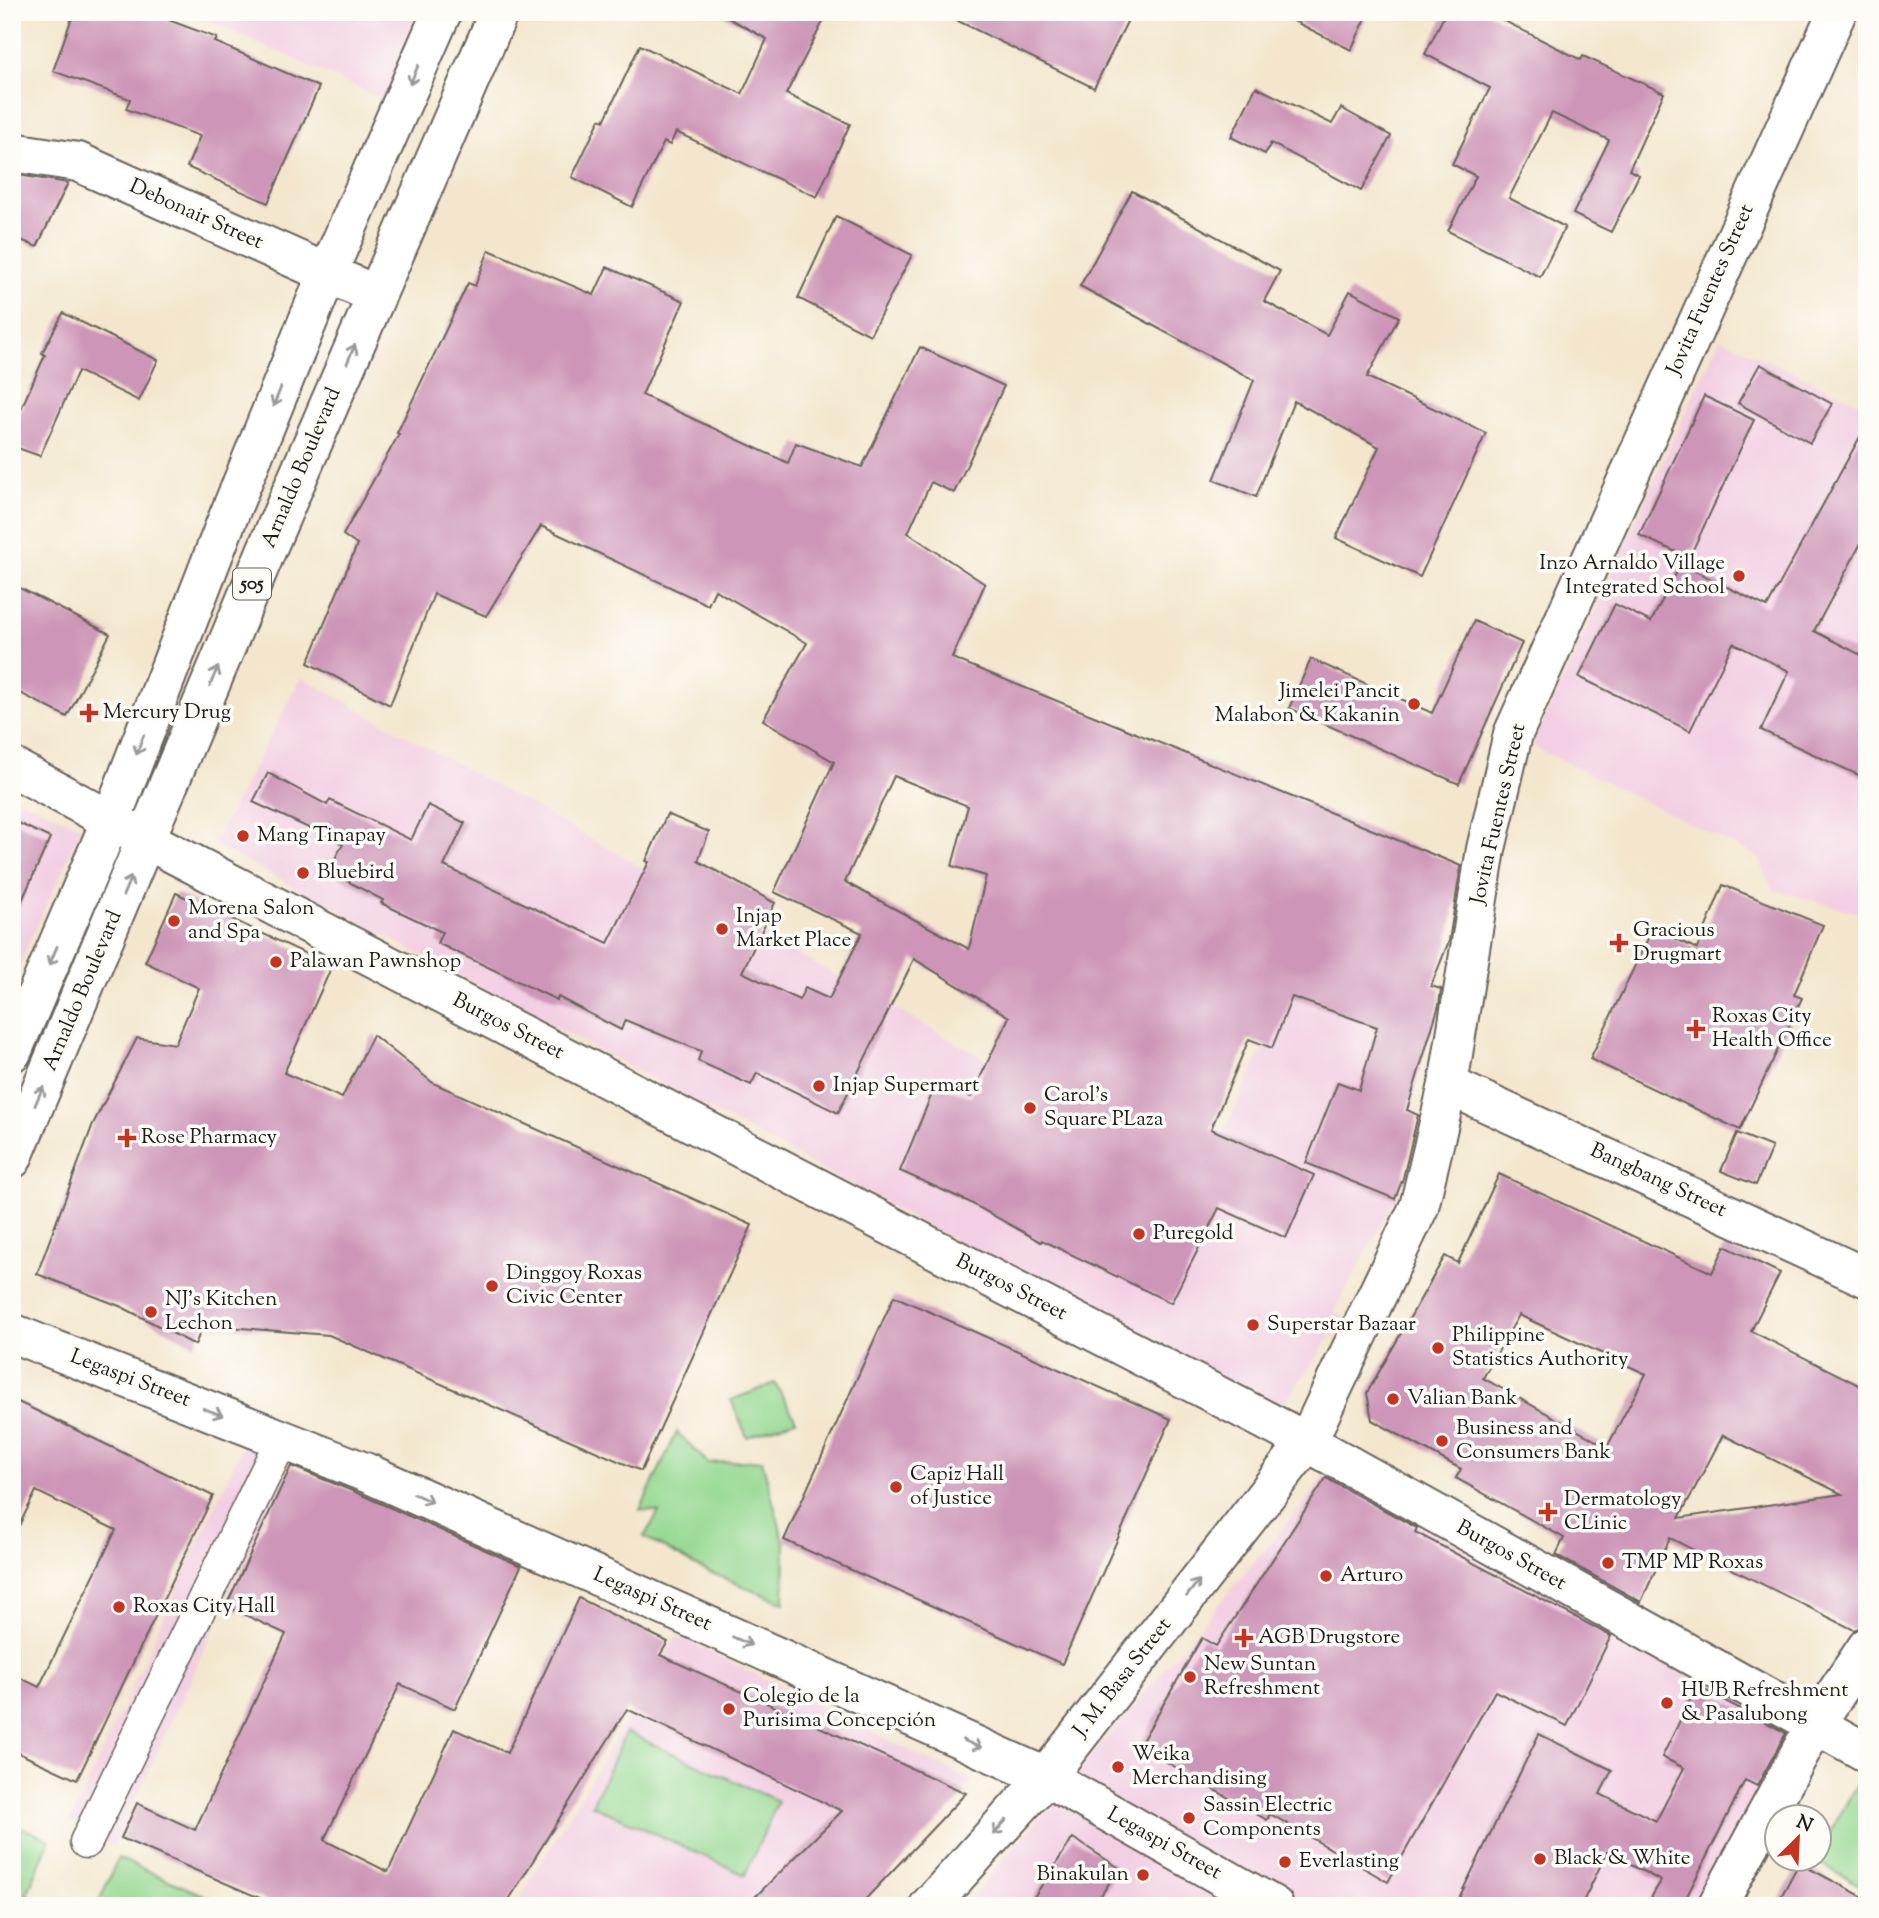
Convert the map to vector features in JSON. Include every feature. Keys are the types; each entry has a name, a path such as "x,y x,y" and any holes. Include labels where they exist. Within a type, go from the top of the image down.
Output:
{"main road":[{"name":"Arnaldo Boulevard","path":"12,1052 111,820 225,525 327,274 442,12"},
{"name":"Arnaldo Boulevard","path":"12,1158 269,544 499,12"},
{"name":"Jovita Fuentes Street","path":"1307,1442 1419,1206 1448,1085 1486,849 1513,734 1837,12"},
{"name":"Debonair Street","path":"12,152 78,162 376,295"},
{"name":"Burgos Street","path":"12,767 147,840 1307,1442 1867,1753"},
{"name":"Bangbang Street","path":"1448,1085 1867,1278"},
{"name":"Legaspi Street","path":"12,1333 367,1473 1046,1777 1274,1906"},
{"name":"J. M. Basa Street","path":"929,1906 1046,1777 1307,1442"},
{"path":"1717,1906 1815,1725 1867,1647"}],"street":[{"path":"86,1842 282,1439"}],"shaded area":[{"path":"189,12 433,12 395,105"},
{"name":"Inzo Arnaldo Village Integrated School","path":"1720,338 1867,406 1867,915 1773,890 1758,857 1532,746"},
{"path":"301,677 1202,1180 1365,826 1459,865 1395,1199 1334,1312 1344,1317 1279,1415 214,844"},
{"path":"12,796 82,827 12,980"},
{"path":"244,1442 291,1460 114,1846 70,1822"},
{"path":"1329,1473 1821,1741 1783,1802 1764,1802 1764,1833 1719,1906 965,1906"},
{"name":"Colegio de la Purisima Concepción","path":"677,1636 972,1781 862,1906 515,1906"}],"green space":[{"path":"775,1383 796,1420 747,1437 731,1400"},
{"path":"677,1432 708,1463 762,1460 785,1546 784,1603 702,1569 644,1537 659,1512 640,1510"},
{"path":"626,1732 778,1801 745,1875 592,1805"},
{"path":"1864,1773 1867,1775 1867,1889 1834,1871 1834,1825"},
{"path":"12,1823 50,1840 22,1906 12,1906"},
{"path":"118,1858 228,1906 97,1906"}],"building":[{"path":"74,12 147,12 217,38 215,42 319,87 268,203 187,167 200,136 126,109 130,99 53,71"},
{"path":"717,12 828,12 786,94 850,124 817,197 676,132 670,145 664,142 632,207 572,177 600,119 604,121 640,45 742,94 767,39"},
{"path":"940,12 1132,12 1094,88"},
{"path":"1276,12 1369,12 1351,50"},
{"path":"1446,12 1487,12 1581,60 1583,56 1664,93 1629,170 1639,175 1611,232 1573,214 1609,140 1552,113 1509,198 1565,227 1540,277 1448,231 1476,176 1452,164 1490,88 1425,54"},
{"path":"1256,87 1332,124 1341,108 1391,136 1361,191 1271,143 1265,154 1231,137"},
{"path":"12,174 68,183 37,247 12,236"},
{"path":"1132,191 1280,271 1264,301 1327,335 1350,291 1399,317 1367,377 1486,433 1420,577 1336,538 1379,447 1294,401 1256,497 1214,480 1254,380 1080,286"},
{"path":"836,216 912,255 870,335 798,298"},
{"path":"489,250 594,295 607,267 684,301 642,395 788,463 796,443 862,467 920,347 1004,386 954,493 931,482 908,533 985,584 952,658 1461,866 1449,941 1431,986 1441,989 1439,1005 1407,1110 1418,1115 1403,1178 1395,1199 1306,1163 1338,1082 1359,1090 1377,1027 1292,997 1272,1048 1249,1039 1211,1129 1314,1175 1286,1238 1219,1208 1171,1303 1042,1240 1041,1242 967,1201 900,1171 936,1084 971,1097 1009,1017 914,959 838,1113 757,1073 751,1085 698,1061 701,1051 625,1020 621,1030 558,997 557,1000 437,943 442,932 381,903 383,900 328,871 343,844 253,802 268,773 327,805 330,800 411,840 428,805 465,823 444,866 608,943 649,862 646,861 667,814 709,832 698,861 775,903 742,972 799,1000 805,988 829,999 862,933 774,892 834,762 763,720 807,643 715,590 708,605 541,526 486,616 434,594 390,705 308,663 357,545 343,535 399,434 397,433 468,283 475,286","holes":["894,776 968,806 952,866 986,876 969,949 845,882"]},
{"path":"63,313 158,360 139,401 78,371 40,456 12,446 12,429 45,355 42,353"},
{"path":"1760,364 1832,404 1810,443 1738,403"},
{"path":"1704,396 1754,420 1689,558 1639,535"},
{"path":"1867,424 1867,532 1814,631 1867,658 1867,779 1761,730 1789,671 1733,643 1690,731 1579,677 1615,604 1651,622 1681,564 1767,607"},
{"path":"12,584 110,634 67,717 12,689"},
{"path":"1474,621 1522,643 1459,784 1289,708 1311,659 1432,713"},
{"path":"12,820 50,838 12,923"},
{"name":"Roxas City Health Office","path":"1723,885 1823,925 1794,995 1802,998 1740,1130 1590,1059 1653,928 1697,949"},
{"name":"Dinggoy Roxas Civic Center","path":"176,893 332,966 284,1073 342,1098 373,1035 433,1083 752,1225 641,1471 329,1335 203,1325 195,1345 122,1307 37,1274 93,1124 137,1038 175,1044 199,988 145,962"},
{"path":"1737,1133 1772,1147 1756,1185 1721,1171"},
{"path":"1499,1174 1712,1273 1725,1246 1780,1273 1751,1331 1867,1389 1867,1625 1854,1630 1670,1538 1641,1602 1556,1555 1564,1538 1456,1478 1461,1469 1372,1420 1367,1393 1445,1256 1458,1263","holes":["1519,1315 1646,1374 1607,1447 1483,1378","1723,1435 1842,1494 1679,1518"]},
{"name":"Capiz Hall of Justice","path":"894,1296 1171,1419 1062,1664 784,1540"},
{"name":"Roxas City Hall","path":"12,1399 213,1496 77,1780 12,1750 12,1674 39,1687 116,1530 36,1491 12,1540"},
{"path":"291,1466 521,1566 455,1709 400,1684 324,1840 388,1872 454,1729 507,1753 579,1598 668,1642 660,1655 966,1793 859,1906 746,1906 842,1811 627,1709 505,1906 278,1906 121,1838 137,1803 195,1830 286,1634 226,1606"},
{"path":"1326,1478 1417,1528 1415,1532 1611,1636 1567,1726 1495,1691 1388,1882 1270,1814 1267,1820 1139,1746 1202,1638 1216,1646"},
{"path":"1697,1686 1786,1733 1757,1786 1745,1780 1682,1906 1646,1906 1661,1881 1607,1852 1581,1906 1455,1906 1539,1734 1612,1770 1600,1794 1656,1821 1684,1768 1662,1757"},
{"path":"1073,1838 1119,1868 1094,1906 1028,1906"},
{"path":"1794,1872 1816,1872 1867,1899 1867,1906 1776,1906"}],"place":[{"name":"Inzo Arnaldo Village Integrated School","path":"1739,576"},
{"name":"Jimelei Pancit Malabon & Kakanin","path":"1414,704"},
{"name":"Mercury Drug","path":"89,713"},
{"name":"Mang Tinapay","path":"243,836"},
{"name":"Bluebird","path":"303,873"},
{"name":"Morena Salon and Spa","path":"174,921"},
{"name":"Injap Market Place","path":"722,929"},
{"name":"Gracious Drugmart","path":"1619,943"},
{"name":"Palawan Pawnshop","path":"276,962"},
{"name":"Roxas City Health Office","path":"1696,1029"},
{"name":"Injap Supermart","path":"819,1086"},
{"name":"Carol's Square PLaza","path":"1030,1108"},
{"name":"Rose Pharmacy","path":"127,1138"},
{"name":"Puregold","path":"1139,1234"},
{"name":"Dinggoy Roxas Civic Center","path":"492,1286"},
{"name":"NJ's Kitchen Lechon","path":"151,1312"},
{"name":"Superstar Bazaar","path":"1253,1325"},
{"name":"Philippine Statistics Authority","path":"1438,1348"},
{"name":"Valian Bank","path":"1393,1399"},
{"name":"Business and Consumers Bank","path":"1442,1441"},
{"name":"Capiz Hall of Justice","path":"896,1487"},
{"name":"Dermatology CLinic","path":"1548,1512"},
{"name":"TMP MP Roxas","path":"1608,1563"},
{"name":"Arturo","path":"1326,1576"},
{"name":"Roxas City Hall","path":"119,1607"},
{"name":"AGB Drugstore","path":"1244,1638"},
{"name":"New Suntan Refreshment","path":"1190,1677"},
{"name":"HUB Refreshment & Pasalubong","path":"1667,1703"},
{"name":"Colegio de la Purisima Concepción","path":"729,1709"},
{"name":"Weika Merchandising","path":"1118,1767"},
{"name":"Sassin Electric Components","path":"1189,1818"},
{"name":"Black & White","path":"1540,1859"},
{"name":"Everlasting","path":"1285,1862"},
{"name":"Binakulan","path":"1143,1875"}]}
